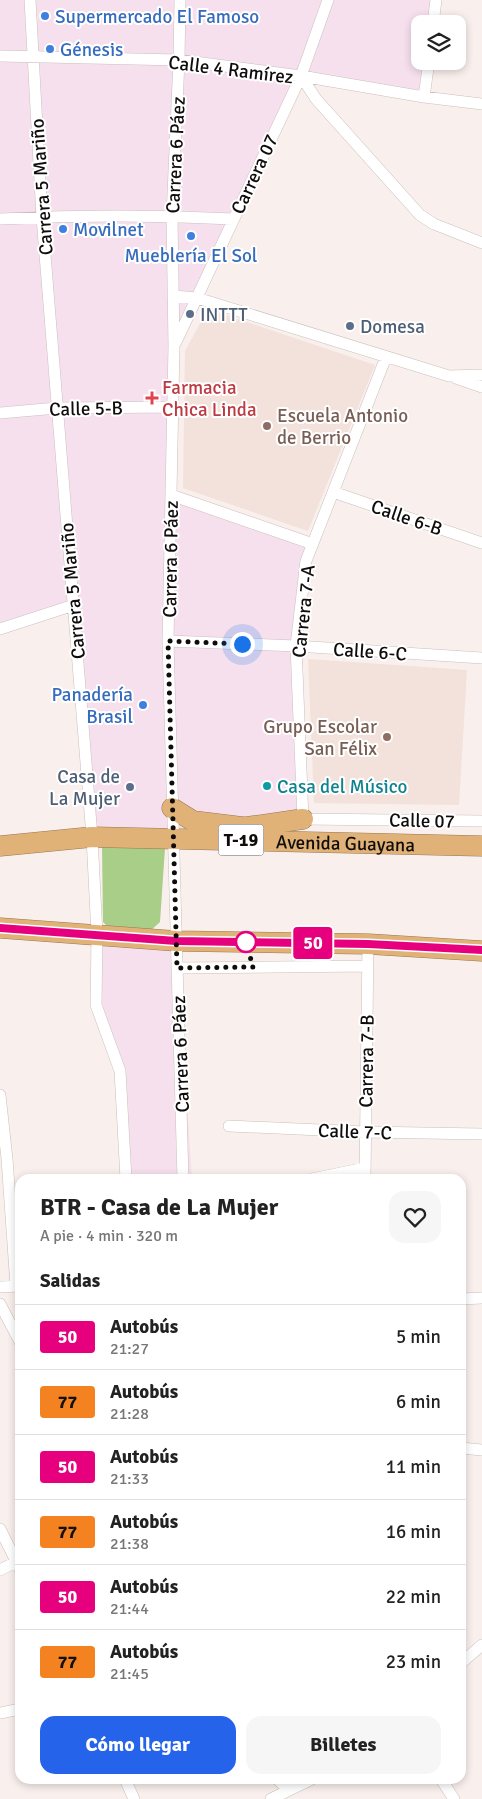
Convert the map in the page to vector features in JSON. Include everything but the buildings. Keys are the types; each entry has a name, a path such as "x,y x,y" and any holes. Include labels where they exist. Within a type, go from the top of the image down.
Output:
{"highway":[{"path":"172,808 193,821 242,827 277,841"},
{"path":"207,839 242,827 303,819"},
{"name":"Avenida Guayana","path":"0,846 92,837 482,846"},
{"path":"0,928 176,941 368,944 482,950"}],"street":[{"name":"Carrera 5 Mariño","path":"30,0 42,217 92,837 97,935 96,1005 120,1071 126,1174"},
{"name":"Carrera 6 Páez","path":"180,0 172,216 174,346 168,641 184,1174"},
{"name":"Carrera 07","path":"174,346 301,76 328,0"},
{"path":"434,15 436,0"},
{"name":"Calle 4 Ramírez","path":"0,56 179,60 301,76 316,99 420,215 434,224 482,243"},
{"path":"424,97 428,70"},
{"path":"301,76 424,97 482,104"},
{"path":"0,219 172,216 233,219"},
{"path":"173,296 197,298 482,387"},
{"name":"Carrera 7-A","path":"303,819 296,646 306,561 386,357"},
{"path":"450,376 482,375"},
{"name":"Calle 5-B","path":"0,413 57,408 172,406"},
{"name":"Calle 6-B","path":"333,492 482,543"},
{"path":"171,495 313,544"},
{"path":"0,629 74,605"},
{"name":"Calle 6-C","path":"168,641 296,646 482,658"},
{"name":"Calle 07","path":"303,819 482,821"},
{"name":"Carrera 7-B","path":"365,1173 368,944"},
{"path":"177,968 368,966"},
{"path":"0,1095 15,1251"},
{"name":"Calle 7-C","path":"229,1126 365,1132 482,1134"},
{"path":"0,1287 15,1286"},
{"path":"466,1300 482,1298"},
{"path":"0,1304 15,1332"},
{"path":"466,1448 482,1450"},
{"path":"0,1529 15,1557"},
{"path":"0,1570 15,1565"},
{"path":"466,1659 482,1645"},
{"path":"0,1713 15,1710"},
{"path":"127,1784 134,1799"},
{"path":"282,1784 289,1790"},
{"path":"271,1799 302,1784"},
{"path":"444,1784 454,1799"}],"shaded area":[{"path":"0,0 439,0 437,15 411,15 411,70 430,70 427,95 301,76 174,346 171,495 313,544 296,646 303,819 242,827 92,837 74,605 0,629"},
{"name":"Escuela Antonio de Berrio","path":"208,309 375,365 308,531 183,488 185,351"},
{"name":"Grupo Escolar San Félix","path":"308,659 467,670 459,805 314,803"},
{"path":"97,935 176,941 192,1174 126,1174 120,1071 96,1005"}],"green space":[{"path":"102,846 165,848 160,922 149,932 111,930 103,922"}],"bus line":[{"name":"50","path":"0,928 176,941 368,944 482,950"}],"place":[{"name":"Supermercado El Famoso","path":"45,16"},
{"name":"Génesis","path":"50,49"},
{"name":"Movilnet","path":"63,229"},
{"name":"Mueblería El Sol","path":"191,236"},
{"name":"INTTT","path":"190,314"},
{"name":"Domesa","path":"350,326"},
{"name":"Farmacia Chica Linda","path":"152,398"},
{"name":"Escuela Antonio de Berrio","path":"267,426"},
{"name":"Panadería Brasil","path":"143,705"},
{"name":"Grupo Escolar San Félix","path":"387,737"},
{"name":"Casa del Músico","path":"267,786"},
{"name":"Casa de La Mujer","path":"130,787"}],"route":[{"path":"242,644 168,641 177,968 253,967 246,942"}]}
